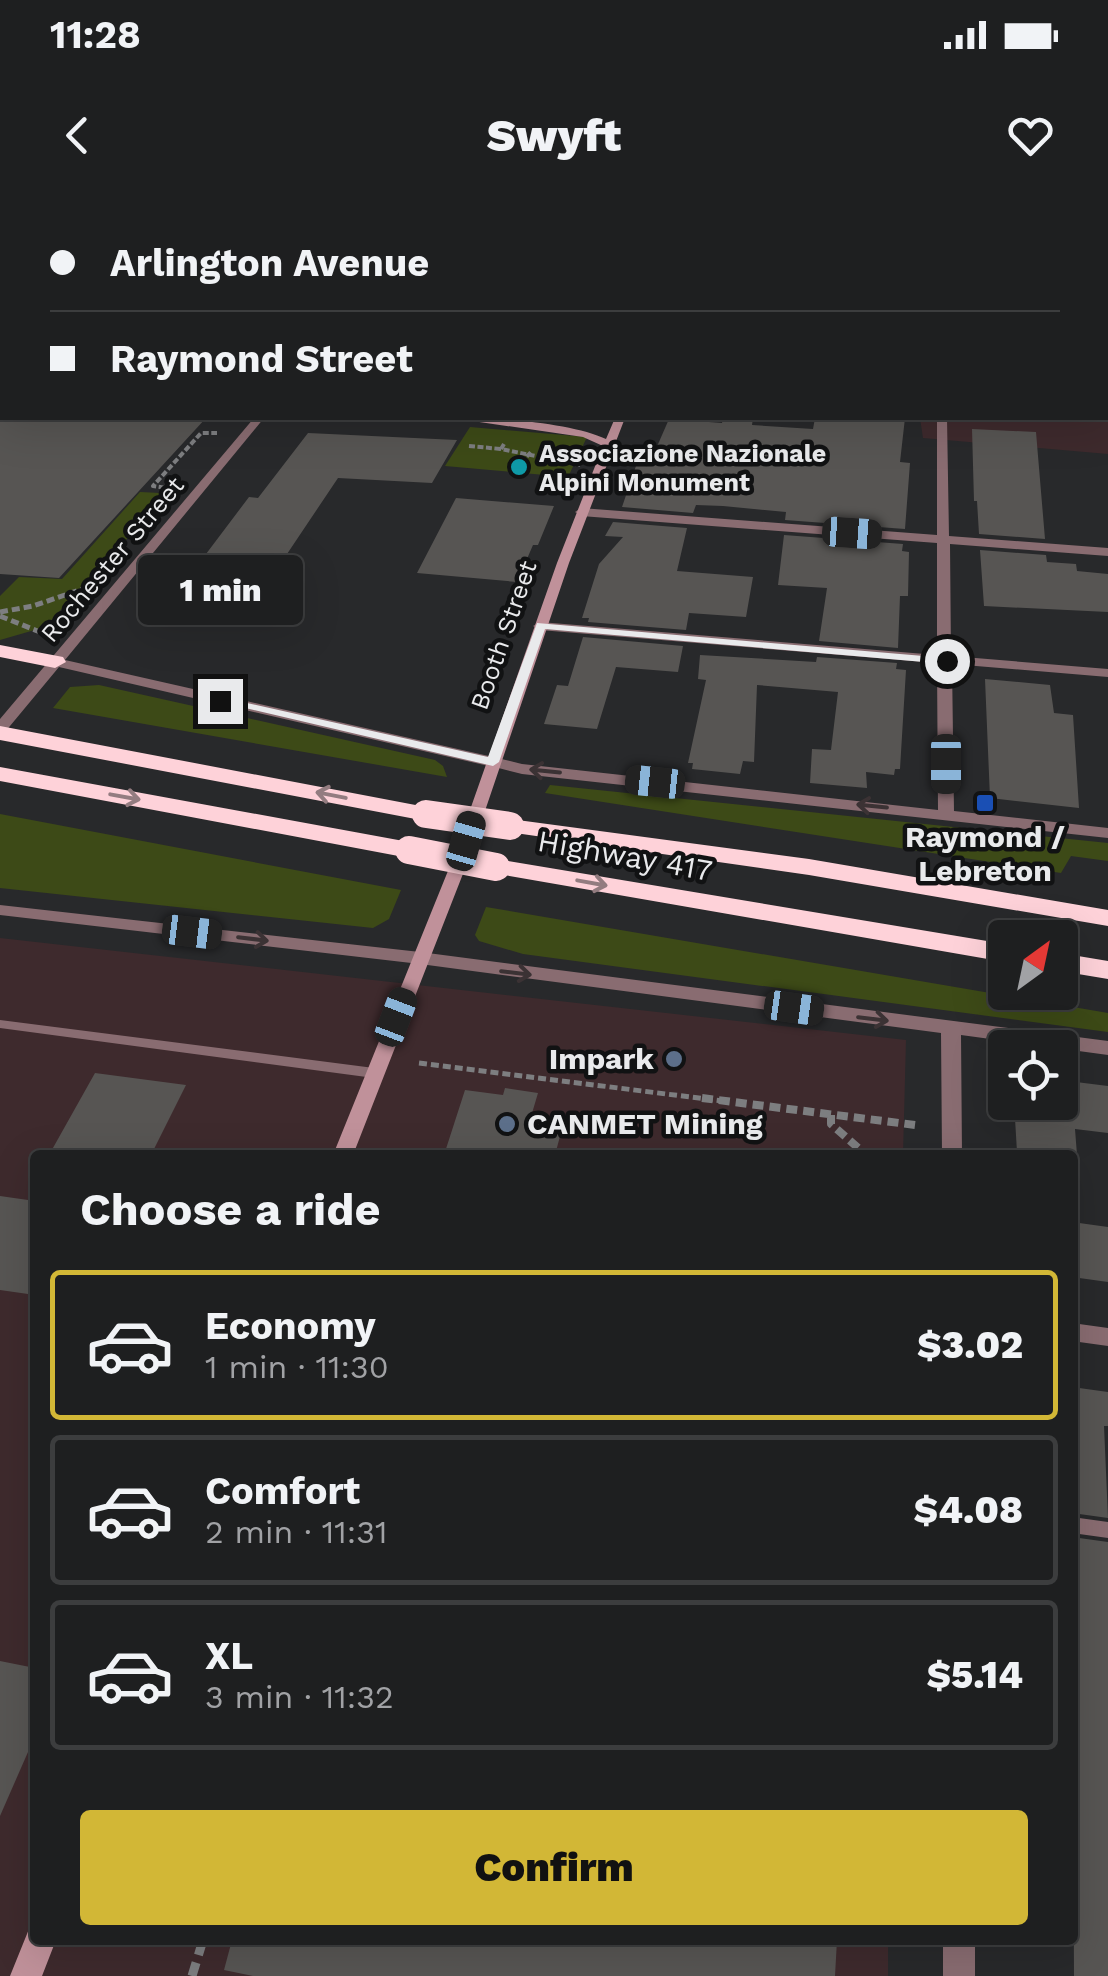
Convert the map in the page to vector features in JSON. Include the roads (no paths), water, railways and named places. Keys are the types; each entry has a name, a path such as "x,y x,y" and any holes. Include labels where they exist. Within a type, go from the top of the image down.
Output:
{"highway":[{"path":"0,651 55,662"},
{"path":"0,731 426,814 809,867 1108,918"},
{"name":"Highway 417","path":"0,774 496,867 988,950"},
{"path":"809,867 1108,896"},
{"path":"1078,965 1108,970"}],"main road":[{"path":"474,420 586,434 609,445"},
{"name":"Booth Street","path":"345,1150 460,861 581,512 619,420"},
{"path":"26,1976 38,1945"}],"street":[{"name":"Rochester Street","path":"0,731 257,420"},
{"path":"942,420 946,814"},
{"path":"581,512 1108,552"},
{"path":"540,626 1108,673"},
{"path":"55,662 522,769 1108,832"},
{"path":"0,910 420,958 1108,1048"},
{"path":"952,1029 952,1150"},
{"path":"1078,1333 1108,1336"},
{"path":"959,1945 959,1976"}],"lane":[{"path":"0,1024 374,1073"},
{"path":"1078,1526 1108,1530"}],"place":[{"name":"Associazione Nazionale Alpini Monument","path":"519,467"},
{"name":"Raymond / Lebreton","path":"985,803"},
{"name":"Impark","path":"674,1059"},
{"name":"CANMET Mining","path":"507,1124"}]}
